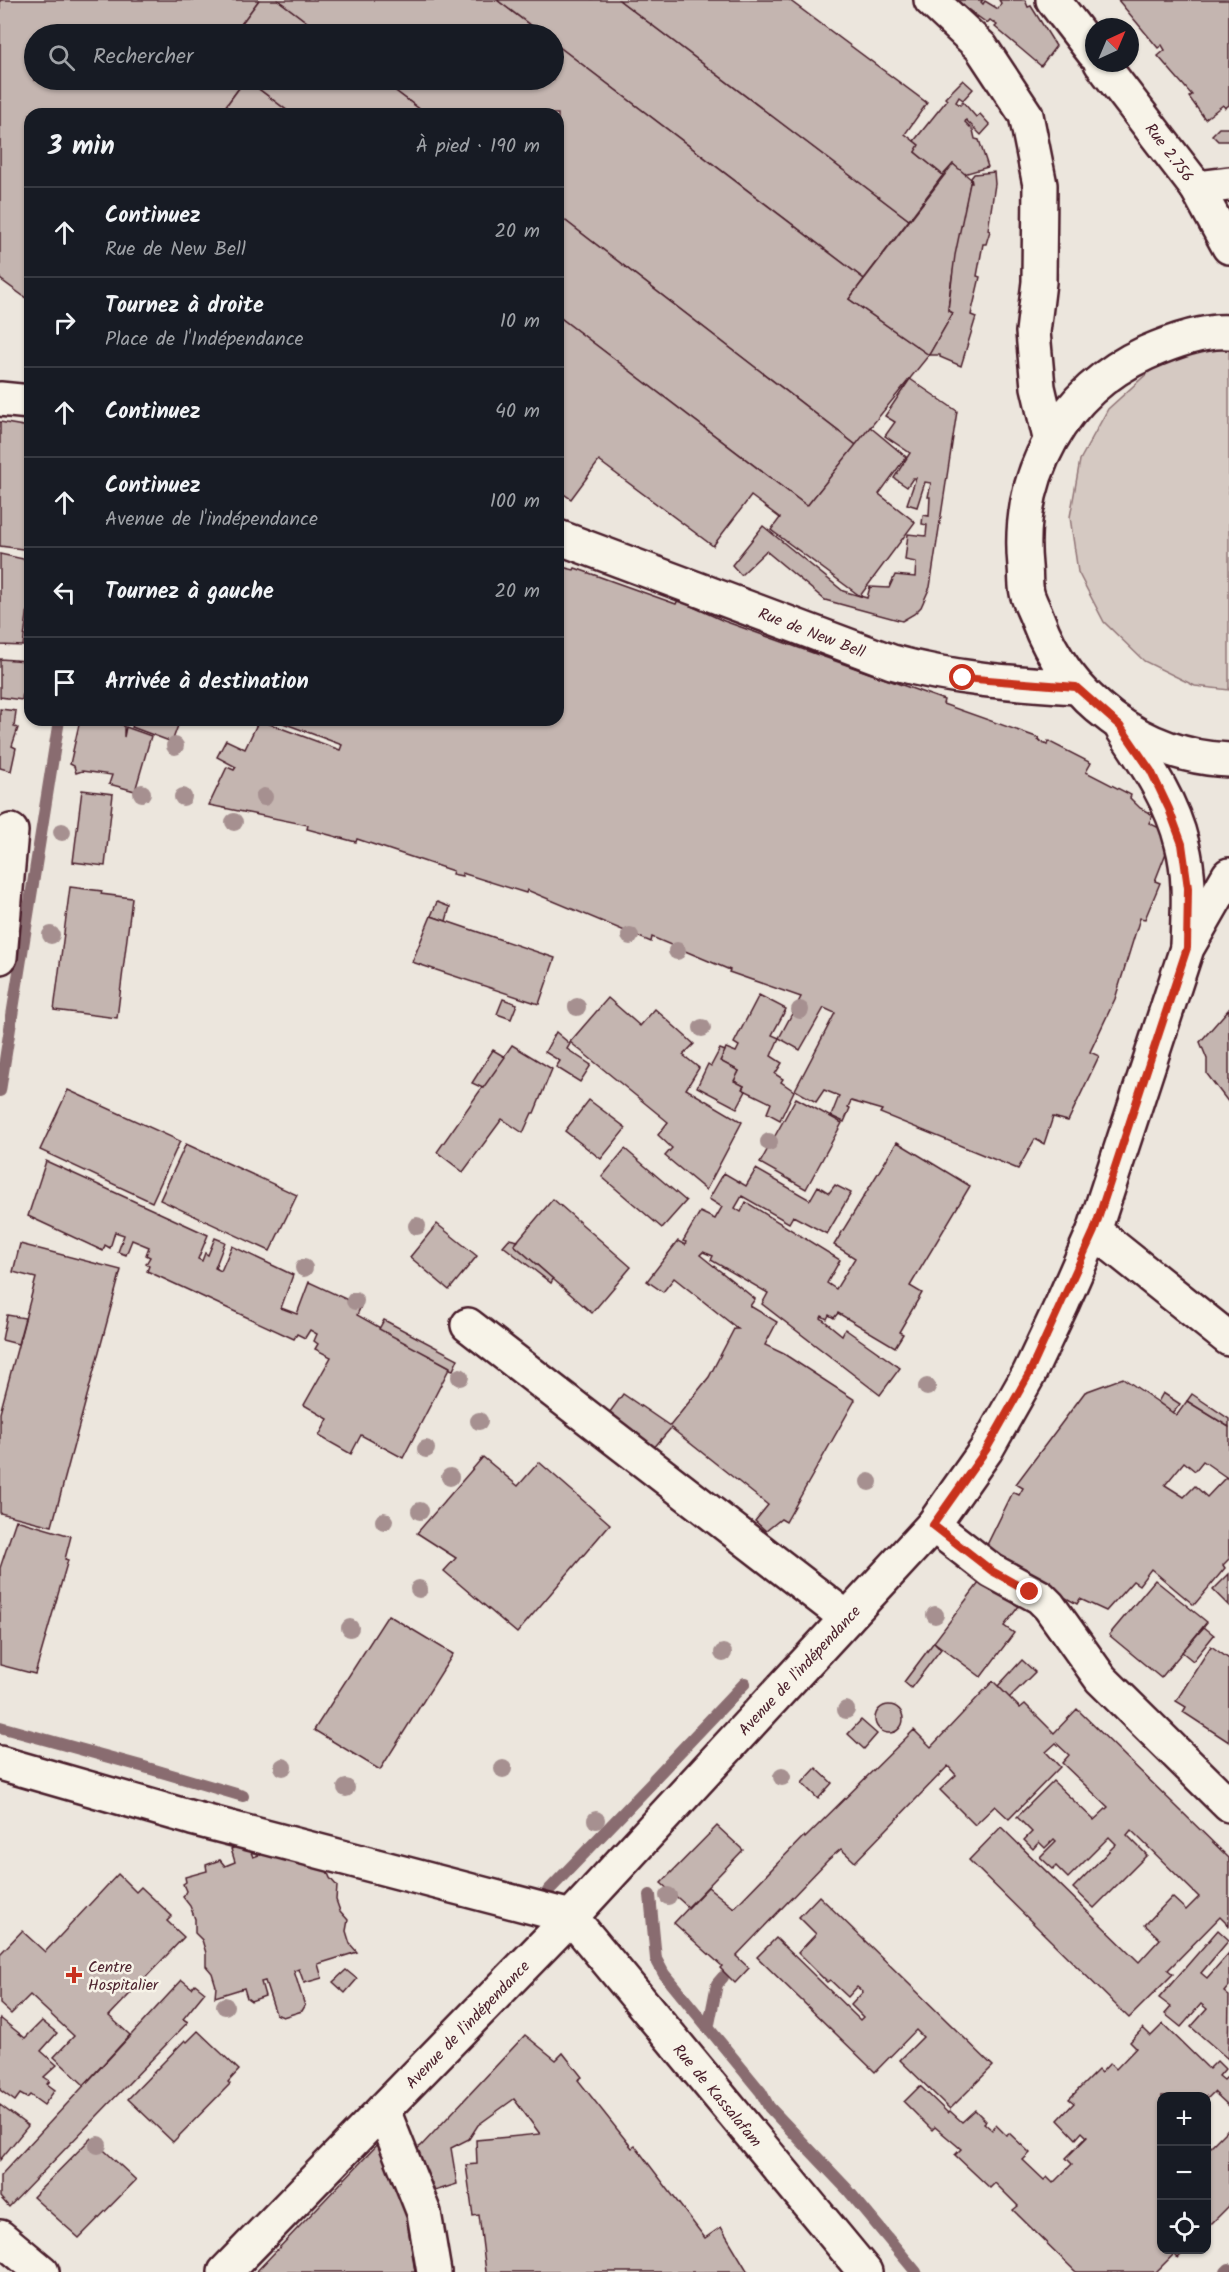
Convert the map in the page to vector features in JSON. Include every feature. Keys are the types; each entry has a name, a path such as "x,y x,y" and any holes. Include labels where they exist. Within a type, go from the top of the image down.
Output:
{"street":[{"path":"931,0 981,46 1026,115 1040,185 1039,282 1034,332 1038,387 1050,438"},
{"path":"1053,0 1085,41"},
{"name":"Rue 2.756","path":"1108,72 1197,188 1229,247"},
{"path":"1197,188 1229,184"},
{"path":"1229,332 1172,341 1124,363 1082,396 1050,438 1030,487 1022,540 1027,593 1046,643 1076,687 1120,726 1148,742 1179,753 1229,760"},
{"path":"0,399 24,401"},
{"name":"Rue de New Bell","path":"564,539 892,662 927,672 963,678 1076,687"},
{"path":"1120,726 1151,771 1182,844 1188,888 1187,948"},
{"path":"0,957 11,831"},
{"path":"1187,948 1229,875"},
{"name":"Avenue de l'indépendance","path":"225,2272 571,1917 933,1525 986,1450 1029,1374 1094,1231 1187,948"},
{"path":"1094,1231 1229,1340"},
{"path":"468,1325 847,1618"},
{"path":"933,1525 992,1571 1040,1597 1101,1679 1229,1805"},
{"path":"0,1763 192,1818 571,1917"},
{"name":"Rue de Kassalafam","path":"571,1917 865,2272"},
{"path":"383,2110 424,2213 434,2272"},
{"path":"0,2237 42,2272"}],"shaded area":[{"path":"1229,347 1229,690 1195,686 1144,661 1104,622 1078,572 1070,517 1080,460 1108,409 1151,370 1205,348"}],"building":[{"path":"0,0 259,0 241,24 24,24 24,90 238,90 224,108 24,108 24,297 0,279"},
{"path":"259,0 278,0 310,24 241,24"},
{"path":"278,0 497,0 529,24 310,24"},
{"path":"497,0 619,0 909,220 864,279 564,51 564,24 529,24"},
{"path":"619,0 789,0 927,103 905,134 919,145 915,152 943,175 909,220"},
{"path":"955,0 983,0 981,2 983,4 985,1 998,9 1001,3 999,0 1025,0 1056,46 1041,66 995,27 997,25 990,20 987,23"},
{"path":"1118,0 1229,0 1229,105 1225,108 1223,105 1205,119 1189,97 1192,95 1158,56 1165,50 1162,45 1158,48 1139,25 1139,18 1133,18"},
{"path":"564,51 864,279 849,299 929,355 856,445 564,220 564,108 418,108 394,90 564,90"},
{"path":"963,80 973,89 963,100 959,97 956,102 960,105 963,102 976,117 980,114 990,125 981,135 966,120 965,122 973,130 975,139 979,140 988,167 964,174 953,164 943,175 915,152 919,145 914,141 947,100 945,98"},
{"path":"238,90 260,90 284,108 224,108"},
{"path":"260,90 394,90 418,108 284,108"},
{"path":"1219,128 1229,128 1229,141 1218,141 1212,135"},
{"path":"953,164 971,179 951,283 948,310 953,313 929,355 849,299"},
{"path":"994,172 995,184 988,230 990,231 986,244 983,244 977,276 980,277 971,315 976,317 961,366 940,355 929,355 953,313 948,310 955,255 970,183 972,183 971,178 974,174"},
{"path":"564,220 856,445 807,506 564,321"},
{"path":"564,321 807,506 870,427 906,457 879,494 915,522 860,596 771,530 780,518 751,496 713,546 599,461 571,499 564,494"},
{"path":"910,379 957,411 930,587 921,607 902,621 825,600 766,551 741,575 732,565 763,526 843,591 867,598 870,587 889,588 895,575 915,577 916,562 905,560 908,534 926,536 927,525 922,524 923,515 929,516 930,497 928,497 931,483 925,482 917,507 907,504 916,478 913,478 907,487 894,478 910,453 885,436 895,422 885,416"},
{"path":"0,422 24,426 24,549 0,546"},
{"path":"0,554 24,559 24,638 23,646 0,645"},
{"path":"564,568 574,570 575,568 676,604 678,600 724,621 944,700 943,704 1039,738 1038,740 1047,745 1048,741 1091,763 1086,772 1131,795 1130,798 1140,808 1153,815 1149,823 1173,835 1155,881 1160,883 1145,919 1140,918 1115,999 1090,1052 1099,1056 1068,1121 1053,1117 1044,1144 1035,1139 1018,1169 880,1113 882,1110 851,1101 844,1122 831,1116 839,1096 824,1090 816,1102 795,1090 835,1013 824,1008 800,1050 779,1038 801,997 729,972 730,970 652,937 651,942 527,890 526,893 462,873 462,876 452,874 453,871 357,839 356,842 307,829 308,825 209,805 227,767 234,770 236,767 217,757 226,740 245,749 256,726 275,726 340,750 342,745 291,726 564,726"},
{"path":"0,659 24,661 22,700 0,697"},
{"path":"0,709 16,711 14,727 18,728 12,746 16,748 11,771 0,768"},
{"path":"79,726 124,726 124,737 126,727 151,736 135,791 109,784 112,775 82,771 76,773 74,766 70,764"},
{"path":"132,726 178,726 172,742"},
{"path":"82,790 113,794 105,866 73,862"},
{"path":"70,887 132,898 117,1018 54,1010"},
{"path":"437,902 450,907 446,921 431,916"},
{"path":"431,916 555,958 539,1004 412,962"},
{"path":"759,995 786,1009 772,1035 779,1038 771,1056 782,1063 775,1074 783,1079 781,1082 794,1091 780,1120 767,1113 771,1103 742,1089 744,1086 734,1081 739,1071 720,1061 726,1048 736,1052 739,1046 734,1043"},
{"path":"608,998 640,1026 655,1009 694,1044 683,1055 699,1068 686,1089 742,1122 706,1190 665,1156 672,1148 658,1135 668,1122 570,1042"},
{"path":"503,999 517,1004 511,1019 497,1014"},
{"path":"1229,1009 1229,1103 1207,1074 1207,1059 1200,1042"},
{"path":"556,1032 570,1044 567,1049 591,1065 580,1082 556,1067 560,1061 545,1052"},
{"path":"512,1045 552,1069 523,1133 502,1119 463,1172 437,1152"},
{"path":"720,1049 725,1051 720,1061 739,1071 734,1081 744,1086 742,1089 746,1091 737,1108 697,1087 708,1064 711,1066"},
{"path":"493,1050 505,1057 483,1088 472,1083"},
{"path":"68,1090 180,1141 152,1202 40,1150"},
{"path":"796,1098 842,1123 806,1189 760,1163"},
{"path":"589,1100 626,1128 601,1159 565,1131"},
{"path":"897,1142 970,1186 910,1286 922,1293 899,1332 903,1334 895,1347 838,1313 834,1318 829,1315 827,1319 822,1316 821,1318 842,1335 845,1329 900,1368 880,1395 762,1304 768,1293 711,1260 713,1256 703,1252 700,1255 755,1299 750,1306 777,1322 765,1345 784,1354 855,1400 786,1522 781,1519 766,1531 755,1521 768,1505 671,1428 652,1450 607,1416 623,1394 670,1426 709,1377 734,1329 738,1329 674,1278 663,1292 647,1281 678,1241 685,1245 686,1242 683,1241 700,1212 715,1219 722,1207 709,1199 724,1173 746,1186 756,1169 810,1200 818,1186 829,1193 835,1185 851,1193 827,1234 793,1216 789,1223 742,1196 735,1208 741,1212 746,1202 840,1260 827,1283 836,1289 855,1258 834,1245"},
{"path":"186,1144 297,1195 270,1251 160,1200"},
{"path":"625,1149 686,1201 662,1228 602,1177"},
{"path":"46,1161 208,1235 198,1259 202,1261 205,1253 208,1255 215,1238 225,1242 215,1268 221,1271 232,1246 293,1275 281,1308 297,1314 309,1282 361,1306 357,1315 450,1367 403,1458 361,1435 351,1454 319,1436 328,1419 304,1405 331,1357 315,1349 318,1344 314,1341 317,1334 310,1330 305,1338 297,1334 294,1339 147,1271 149,1266 146,1264 150,1257 146,1255 149,1247 132,1240 126,1255 118,1252 124,1235 115,1232 110,1248 105,1245 103,1251 28,1216"},
{"path":"553,1199 631,1267 592,1313 514,1245"},
{"path":"437,1224 477,1256 449,1290 410,1257"},
{"path":"509,1239 518,1241 514,1245 553,1279 551,1283 503,1246"},
{"path":"20,1244 121,1270 52,1526 0,1513 0,1413 36,1278 13,1272"},
{"path":"7,1315 25,1318 18,1344 2,1340"},
{"path":"384,1320 458,1359 453,1370 379,1329"},
{"path":"1123,1378 1177,1415 1187,1401 1229,1427 1229,1479 1226,1477 1229,1480 1229,1559 1223,1565 1225,1568 1194,1605 1151,1569 1139,1585 1133,1581 1106,1611 1080,1599 1077,1604 983,1553 1013,1492 1019,1495 1023,1488 1016,1484 1085,1392","holes":["1203,1461 1226,1477 1207,1497 1195,1486 1184,1497 1165,1485 1184,1462 1195,1471"]},
{"path":"1163,1393 1180,1404 1173,1413 1158,1402"},
{"path":"1192,1394 1229,1419 1229,1427 1187,1401"},
{"path":"483,1457 518,1486 539,1462 610,1524 517,1633 444,1571 456,1558 417,1533"},
{"path":"16,1520 71,1536 65,1559 68,1560 35,1674 0,1665 0,1568"},
{"path":"1229,1574 1229,1606 1213,1590"},
{"path":"982,1579 1019,1606 1004,1626 1014,1633 981,1677 934,1642"},
{"path":"1155,1580 1207,1622 1161,1678 1109,1635"},
{"path":"388,1615 453,1654 380,1770 314,1730"},
{"path":"1204,1627 1214,1635 1193,1661 1182,1652"},
{"path":"934,1642 941,1649 911,1688 904,1682"},
{"path":"1211,1646 1229,1659 1229,1742 1183,1712 1186,1707 1176,1701"},
{"path":"1022,1660 1035,1672 1009,1698 998,1686"},
{"path":"993,1681 1020,1708 1025,1704 1054,1733 1077,1709 1229,1858 1229,1926 1220,1917 1168,1970 1173,1974 1129,2018 969,1860 1001,1827 1139,1962 1160,1939 1145,1925 1172,1897 1186,1910 1199,1897 1131,1830 1127,1835 1147,1855 1094,1908 1073,1888 1116,1844 1109,1837 1068,1878 1056,1866 1053,1869 1040,1857 1056,1841 1054,1839 1045,1848 1039,1842 1033,1849 1024,1840 1032,1832 1017,1817 1053,1781 1094,1820 1108,1807 1062,1763 1069,1755 1056,1743 1046,1752 1060,1767 1009,1819 995,1806 975,1825 940,1790 956,1775 948,1766 855,1862 841,1849 828,1860 736,1956 749,1968 735,1983 720,1968 722,1966 674,1923 708,1887 734,1908 804,1836 805,1838 914,1730 931,1747"},
{"path":"889,1705 899,1709 903,1719 899,1729 889,1733 879,1729 875,1719 879,1709"},
{"path":"861,1720 877,1734 864,1749 848,1734"},
{"path":"816,1768 832,1783 818,1799 802,1783"},
{"path":"717,1826 743,1850 688,1907 661,1883"},
{"path":"247,1842 253,1857 262,1854 261,1849 324,1864 330,1878 337,1886 336,1900 340,1911 348,1920 346,1931 350,1944 357,1952 318,1964 322,1978 304,1983 299,1969 294,1971 305,2006 302,2011 283,2017 276,2014 265,1981 261,1982 265,1996 251,2001 247,1998 244,1988 215,1997 216,1986 212,1973 206,1966 206,1953 202,1940 195,1933 195,1919 190,1906 183,1897 186,1891 183,1884 186,1882 185,1877 207,1871 206,1865 220,1860 225,1866 235,1862 231,1849"},
{"name":"Centre Hospitalier","path":"118,1874 136,1892 141,1887 172,1916 167,1921 184,1937 109,2016 130,2035 84,2085 54,2057 74,2036 30,1995 11,2014 0,2004 0,1954 22,1931 45,1952"},
{"path":"819,1896 993,2066 950,2109 900,2060 923,2037 916,2030 875,2072 757,1957 776,1938 860,2020 863,2017 851,2005 863,1992 857,1987 848,1997 830,1980 827,1982 798,1953 816,1934 799,1917"},
{"path":"1218,1930 1229,1940 1201,1973 1207,1978 1229,1953 1229,1986 1224,1992 1229,1996 1228,2059 1191,2027 1207,2009 1201,2004 1181,2027 1165,2014 1171,2007 1159,1998"},
{"path":"346,1970 357,1979 345,1993 333,1982"},
{"path":"182,1980 192,1988 195,1984 205,1992 183,2019 188,2022 9,2207 0,2197 0,2176"},
{"path":"0,2018 25,2038 42,2021 57,2033 41,2051 57,2065 44,2077 50,2081 47,2084 55,2090 44,2105 30,2095 27,2098 20,2094 15,2101 0,2090"},
{"path":"1163,2024 1209,2069 1217,2061 1225,2069 1219,2076 1224,2080 1229,2075 1229,2106 1214,2092 1211,2095 1211,2092 1157,2092 1157,2254 1174,2254 1156,2272 1076,2272 1013,2210 1018,2206 995,2183 990,2188 955,2155 961,2149 935,2127 932,2130 904,2102 920,2086 948,2113 950,2111 962,2122 975,2110 992,2130 996,2125 1006,2135 1009,2133 1030,2153 1023,2160 1044,2180 1047,2177 1053,2183 1072,2164 1066,2158 1087,2137 1082,2132 1076,2139 1058,2120 1074,2103 1069,2099 1098,2070 1101,2073 1110,2063 1116,2069 1136,2048 1130,2042 1143,2028 1151,2036"},
{"path":"198,2031 239,2070 228,2082 230,2084 173,2142 128,2099 185,2040 187,2042"},
{"path":"525,2035 556,2060 563,2053 582,2077 578,2080 632,2148 635,2146 705,2238 721,2227 748,2272 486,2272 479,2215 473,2216 466,2165 477,2164 476,2140 540,2134 514,2099 478,2125 469,2139 451,2148 457,2184 428,2193 413,2151 421,2146"},
{"path":"0,2105 28,2126 0,2160"},
{"path":"1229,2128 1229,2206 1211,2224 1211,2200 1211,2146"},
{"path":"91,2138 136,2180 79,2238 33,2197"},
{"path":"381,2141 414,2217 407,2220 415,2272 256,2272"}],"waterway":[{"path":"0,1091 58,726"},
{"path":"654,1779 745,1683"},
{"path":"0,1727 243,1796"},
{"path":"548,1891 652,1783"},
{"path":"650,1895 656,1959 664,1974 761,2092 769,2107 847,2189 916,2272"},
{"path":"708,2029 717,1984 723,1977"},
{"path":"1226,2272 1229,2269"}],"place":[{"name":"Centre Hospitalier","path":"74,1975"}],"route":[{"path":"963,678 1076,687 1120,726 1151,771 1169,809 1182,844 1188,888 1187,948 1094,1231 1029,1374 986,1450 933,1525 992,1571 1030,1592"}]}
